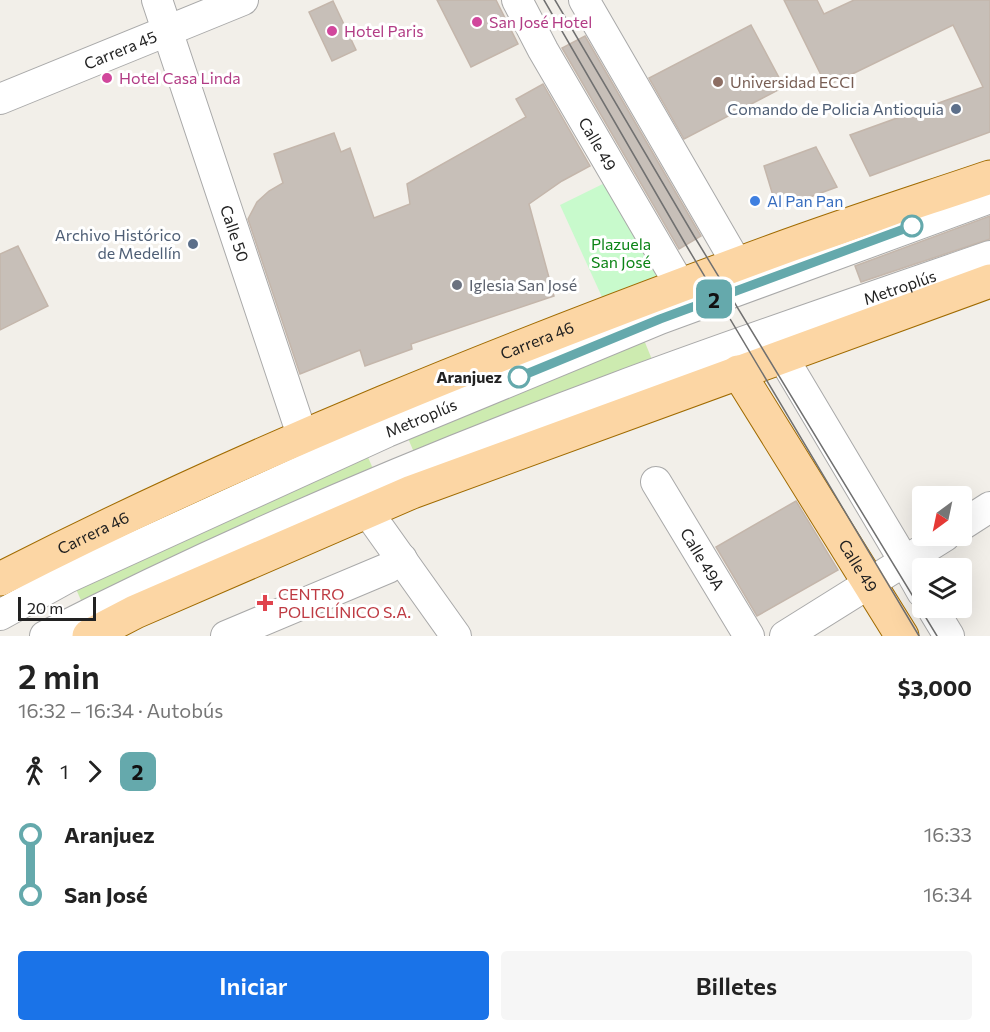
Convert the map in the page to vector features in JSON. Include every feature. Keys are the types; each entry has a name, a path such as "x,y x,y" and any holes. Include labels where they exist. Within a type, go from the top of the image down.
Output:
{"main road":[{"name":"Carrera 46","path":"0,579 166,497 303,435 562,329 737,264 990,177"},
{"path":"89,636 135,612 412,492 990,281"},
{"name":"Calle 49","path":"738,372 902,636"}],"street":[{"path":"157,0 168,30"},
{"name":"Carrera 45","path":"0,99 243,0"},
{"name":"Calle 49","path":"517,0 543,50 680,285"},
{"path":"584,0 737,264"},
{"name":"Calle 50","path":"168,30 303,435"},
{"name":"Metroplús","path":"0,615 67,578 387,432 660,319 990,198"},
{"name":"Metroplús","path":"45,636 283,522 425,462 614,388 990,256"},
{"path":"782,356 910,572"},
{"name":"Calle 49A","path":"656,482 749,636"},
{"path":"972,519 990,507"},
{"path":"367,511 456,636"},
{"path":"785,636 929,546"},
{"path":"226,636 388,568 402,559"},
{"path":"938,618 949,636"}],"green space":[{"name":"Plazuela San José","path":"617,177 672,272 602,297 560,205"},
{"path":"644,340 653,362 416,457 407,436"},
{"path":"367,455 374,471 83,605 76,589"}],"building":[{"name":"San José Hotel","path":"437,0 496,0 518,44 471,67"},
{"name":"Comando de Policia Antioquia","path":"784,0 817,0 824,14 854,0 990,0 990,132 870,176 850,135 983,87 953,25 826,85"},
{"name":"Hotel Paris","path":"333,1 356,50 332,61 309,12"},
{"name":"Universidad ECCI","path":"751,25 784,87 684,139 649,78"},
{"path":"585,36 701,236 679,249 562,48"},
{"path":"543,84 590,166 562,181 529,204 554,296 411,344 412,349 365,366 360,350 300,374 248,219 257,202 269,191 283,183 274,154 334,133 341,152 350,148 374,218 410,204 407,184 526,117 516,99"},
{"path":"816,147 837,187 777,209 764,166"},
{"path":"990,216 990,239 861,282 855,266"},
{"path":"18,246 48,306 0,330 0,254"},
{"path":"796,501 838,570 757,616 716,547"}],"tram line":[{"path":"544,0 686,245 919,636"},
{"path":"555,0 694,236 937,636"}],"bus line":[{"name":"2","path":"519,377 660,319 912,226"}],"place":[{"name":"San José Hotel","path":"477,22"},
{"name":"Hotel Paris","path":"332,31"},
{"name":"Hotel Casa Linda","path":"107,78"},
{"name":"Universidad ECCI","path":"718,82"},
{"name":"Comando de Policia Antioquia","path":"956,109"},
{"name":"Al Pan Pan","path":"755,201"},
{"name":"Archivo Histórico de Medellín","path":"193,244"},
{"name":"Iglesia San José","path":"457,285"},
{"name":"Aranjuez","path":"519,377"},
{"name":"CENTRO POLICLÍNICO S.A.","path":"265,603"}]}
